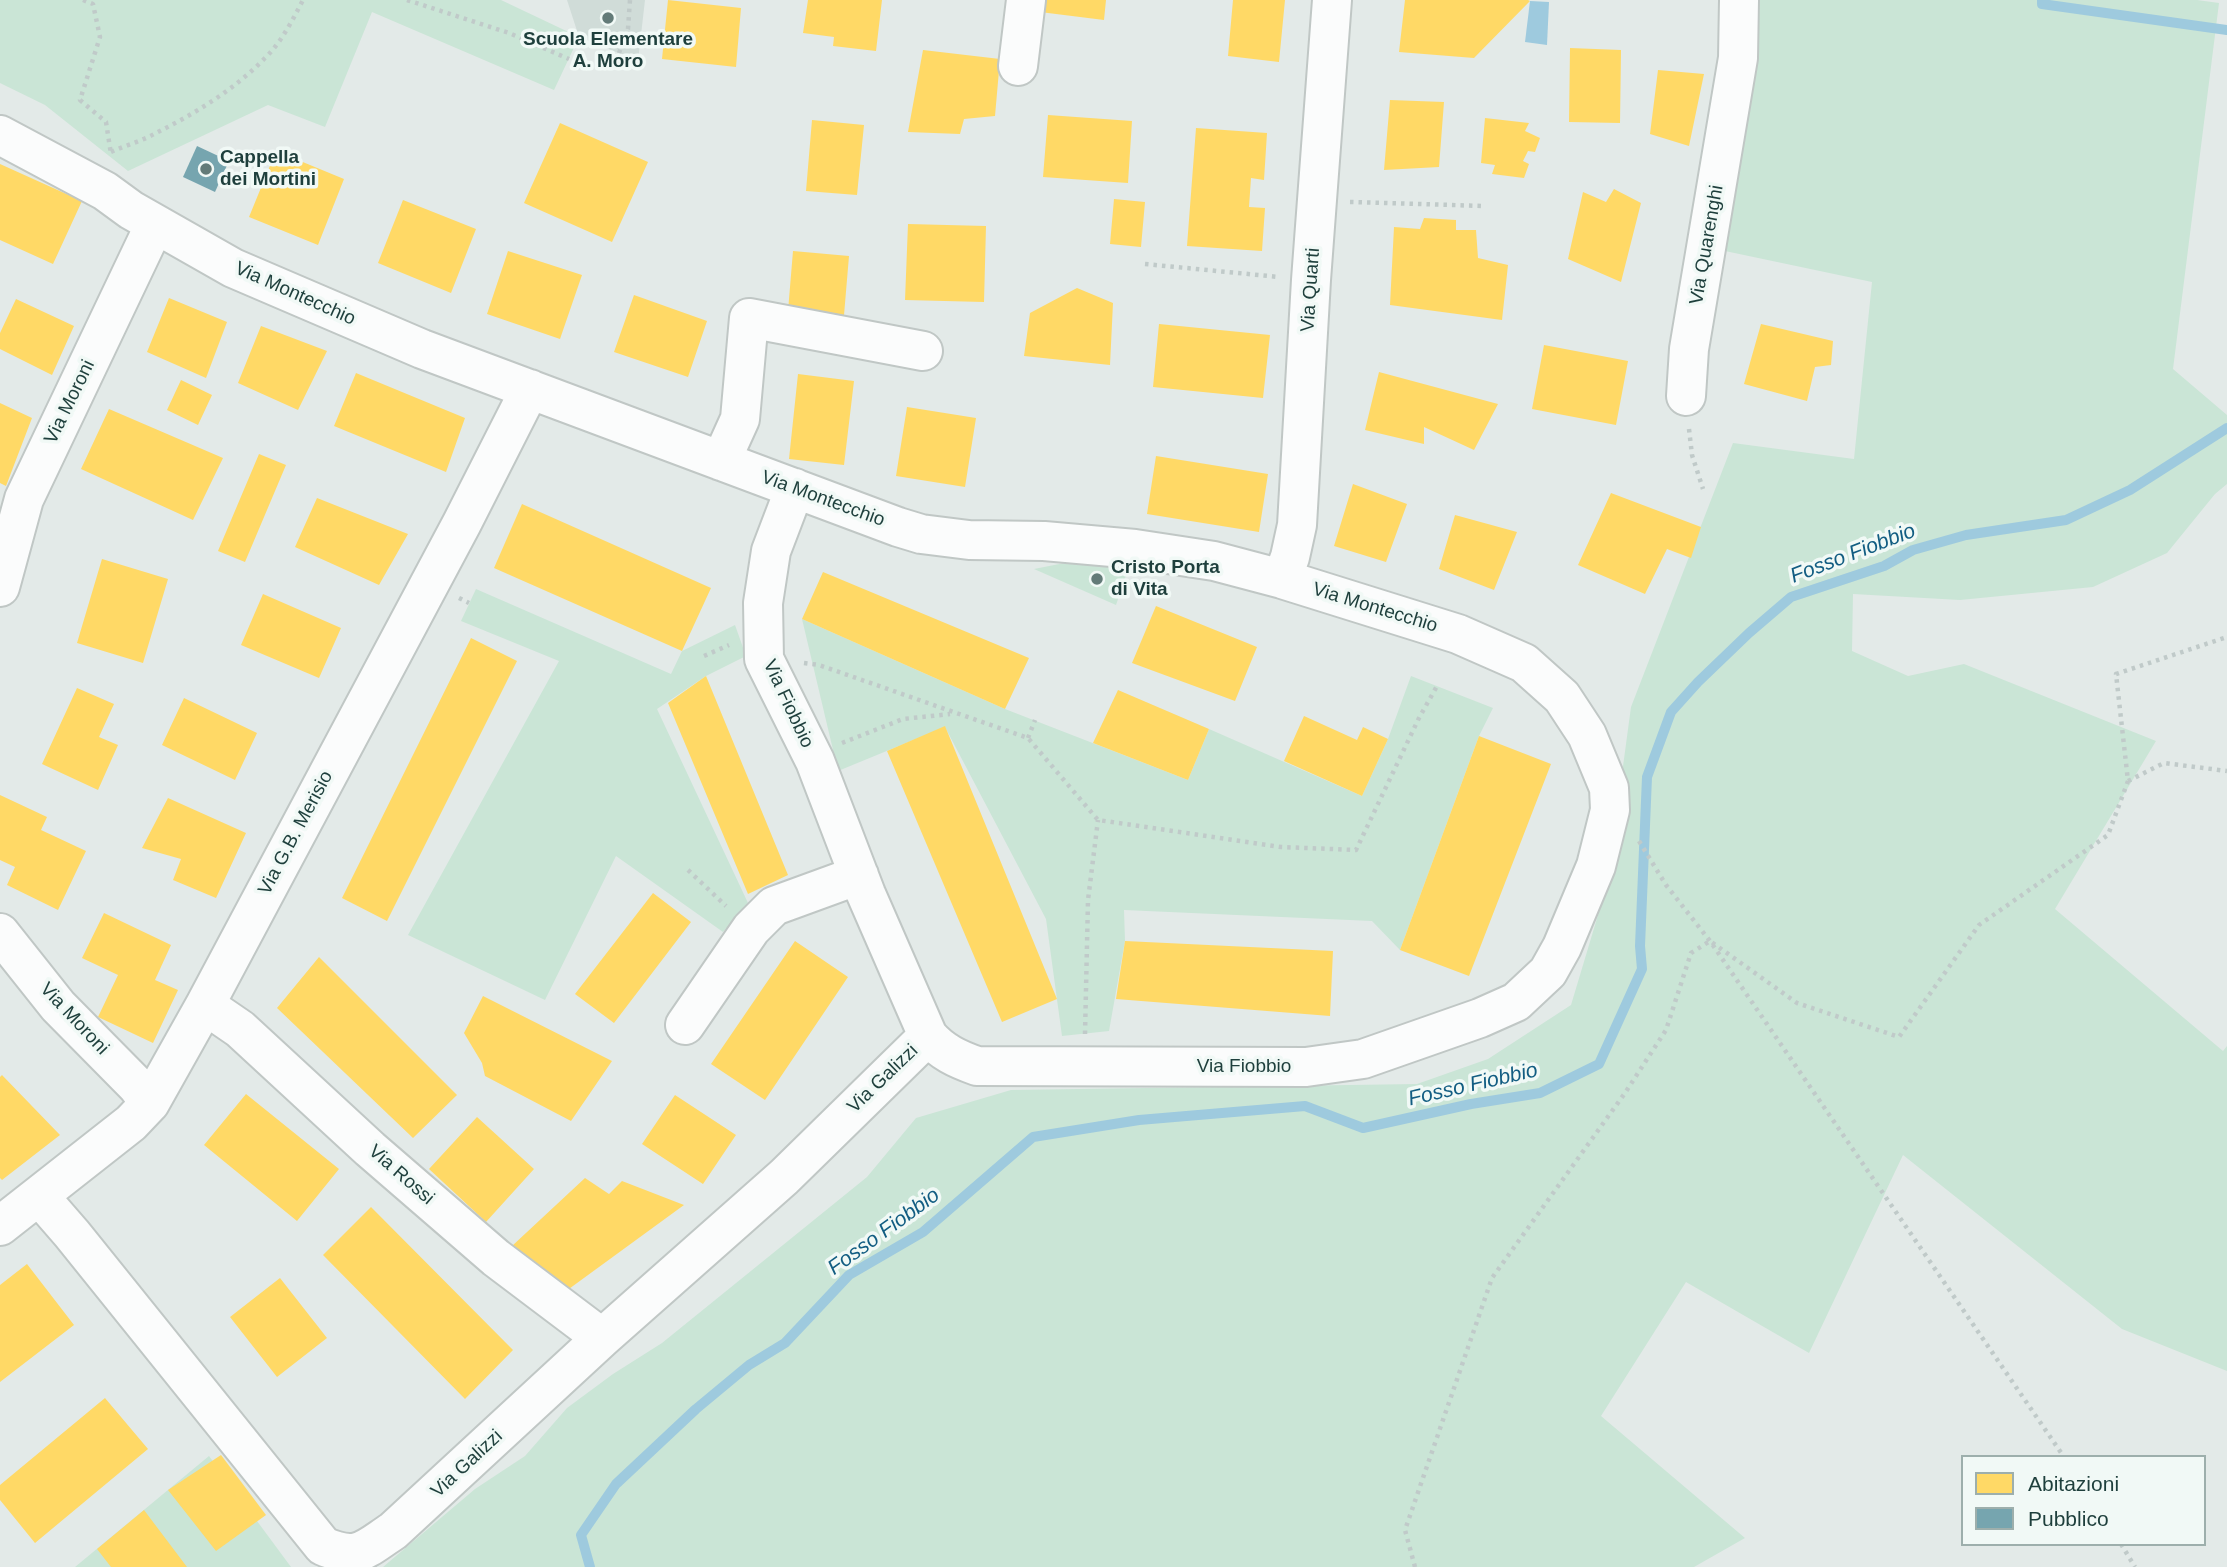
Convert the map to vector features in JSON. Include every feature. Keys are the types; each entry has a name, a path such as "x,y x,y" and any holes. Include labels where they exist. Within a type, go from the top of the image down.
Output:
{"street":[{"path":"1018,66 1026,0"},
{"name":"Via Quarti","path":"1282,579 1297,525 1311,280 1332,0"},
{"name":"Via Quarenghi","path":"1686,396 1689,349 1738,58 1739,0"},
{"name":"Via Montecchio","path":"0,135 105,191 155,224 233,268 422,349 921,534 969,540 1007,539 1135,549 1214,561 1282,579 1458,634 1524,663 1562,697 1587,735 1603,768 1622,822"},
{"name":"Via Moroni","path":"0,587 24,499 155,224"},
{"path":"721,461 740,419 748,318 923,351"},
{"name":"Via G.B. Merisio","path":"0,1226 131,1123 150,1102 205,1005 496,458 530,389"},
{"name":"Via Fiobbio","path":"795,488 771,551 763,603 764,659 815,761 859,875 928,1036 939,1049 954,1058 977,1066 1306,1068 1363,1059 1480,1018 1516,1002 1548,972 1562,947 1596,866 1622,822"},
{"path":"685,1025 751,929 774,906 859,875"},
{"name":"Via Moroni","path":"0,933 58,1006 150,1102"},
{"name":"Via Rossi","path":"205,1005 240,1029 370,1149 496,1258 602,1338"},
{"name":"Via Galizzi","path":"39,1196 323,1546 342,1554 359,1553 393,1531 602,1338 784,1177 928,1036"}],"path":[{"path":"83,0 93,4 100,37 79,100 106,122 111,152 105,191"},
{"path":"111,152 154,135 199,109 248,74 266,58 281,39 303,0"},
{"path":"407,0 509,33 569,60"},
{"path":"619,53 628,29 630,0"},
{"path":"1318,202 1485,206"},
{"path":"1145,264 1311,280"},
{"path":"1686,396 1692,456 1703,489"},
{"path":"1710,941 1797,1003 1899,1037 1979,925 2108,835 2128,781 2116,674 2227,637"},
{"path":"764,659 819,665 1028,738 1098,820 1281,847 1356,850 1437,686"},
{"path":"815,761 845,741 903,719 955,714"},
{"path":"1028,738 1035,720"},
{"path":"2128,781 2164,762 2227,771"},
{"path":"1084,1067 1088,900 1098,820"},
{"path":"1622,822 1710,941 2063,1455"},
{"path":"688,870 751,929"},
{"path":"1415,1567 1405,1530 1492,1278 1625,1093 1666,1030 1691,953 1710,941"},
{"path":"2122,1546 2135,1567"}],"shaded area":[{"name":"Scuola Elementare A. Moro","path":"567,0 645,0 638,61 579,37"}],"green space":[{"path":"0,0 501,0 579,37 554,90 372,12 325,127 268,105 128,171 45,105 0,83"},
{"path":"1751,0 2197,0 2219,3 2173,369 2227,415 2227,484 2215,494 2167,553 2093,587 1960,600 1853,594 1852,651 1908,676 1964,664 2156,741 2055,909 2223,1051 2227,1046 2227,1371 2122,1329 1903,1155 1809,1353 1686,1282 1601,1416 1745,1538 1694,1567 383,1567 475,1489 525,1456 567,1408 662,1343 867,1177 916,1118 1011,1090 1417,1084 1488,1059 1571,1005 1607,885 1631,707 1733,443 1854,459 1872,282 1725,251"},
{"path":"1135,549 1116,605 1034,569"},
{"path":"476,589 671,674 682,651 735,625 746,656 706,676 657,709 748,903 723,932 616,856 545,1000 408,935 559,661 461,621"},
{"path":"802,619 1005,709 1188,780 1209,729 1362,796 1388,739 1411,676 1493,708 1479,736 1400,950 1372,921 1124,910 1125,941 1109,1031 1062,1036 1046,919 945,727 838,771"},
{"path":"209,1456 291,1567 75,1567"}],"water":[{"path":"1530,1 1549,2 1547,45 1525,42"}],"building: Abitazioni":[{"path":"668,0 741,8 736,67 662,59"},
{"path":"808,0 882,0 876,51 833,46 834,37 803,33"},
{"path":"1041,0 1106,0 1104,20 1040,12"},
{"path":"1233,0 1285,0 1279,62 1228,56"},
{"path":"1405,0 1530,1 1474,58 1399,52"},
{"path":"1570,48 1621,50 1620,123 1569,122"},
{"path":"923,50 1000,59 995,116 964,119 960,134 908,132"},
{"path":"1658,70 1704,74 1689,146 1650,134"},
{"path":"1390,100 1444,102 1439,167 1384,170"},
{"path":"1048,115 1132,121 1128,183 1043,177"},
{"path":"1485,118 1529,123 1525,131 1540,138 1535,152 1528,151 1523,161 1529,164 1524,178 1492,174 1495,165 1481,163"},
{"path":"812,120 864,125 857,195 806,191"},
{"path":"560,123 648,162 612,242 524,203"},
{"path":"1196,128 1267,133 1264,180 1251,178 1249,207 1265,208 1262,251 1187,246"},
{"path":"276,151 344,179 318,245 249,217"},
{"path":"0,164 82,201 53,264 0,240"},
{"path":"1614,189 1641,203 1621,282 1568,259 1583,192 1606,202"},
{"path":"1114,199 1145,202 1141,247 1110,244"},
{"path":"403,200 476,229 451,293 378,263"},
{"path":"1424,218 1456,220 1456,230 1476,230 1478,258 1508,265 1502,320 1390,305 1394,227 1420,229"},
{"path":"908,224 986,226 984,302 905,300"},
{"path":"508,251 582,275 560,339 487,314"},
{"path":"793,251 849,256 843,327 787,323"},
{"path":"1077,288 1113,303 1110,365 1024,356 1030,313"},
{"path":"634,295 707,321 688,377 614,352"},
{"path":"169,298 227,322 206,378 147,352"},
{"path":"16,299 74,326 52,375 0,349 0,333"},
{"path":"1159,324 1270,335 1263,398 1153,387"},
{"path":"1761,324 1833,341 1831,365 1815,367 1807,401 1744,384"},
{"path":"261,326 327,351 298,410 238,383"},
{"path":"1544,345 1628,361 1616,425 1532,409"},
{"path":"1379,372 1498,404 1474,450 1424,427 1424,444 1365,430"},
{"path":"356,373 465,418 446,472 334,426"},
{"path":"798,374 854,381 844,465 789,459"},
{"path":"181,380 212,395 198,425 167,410"},
{"path":"0,403 32,418 6,486 0,483"},
{"path":"907,407 976,418 965,487 896,476"},
{"path":"109,409 223,458 193,520 81,469"},
{"path":"259,454 286,465 245,562 218,551"},
{"path":"1156,456 1268,474 1259,532 1147,514"},
{"path":"1353,484 1407,504 1386,562 1334,546"},
{"path":"1611,493 1701,527 1691,558 1667,549 1645,594 1578,565"},
{"path":"317,498 408,534 379,585 295,547"},
{"path":"522,504 711,588 682,651 494,568"},
{"path":"1455,515 1517,532 1494,590 1439,569"},
{"path":"102,559 168,579 143,663 77,643"},
{"path":"823,572 1029,658 1005,709 802,619"},
{"path":"263,594 341,628 319,678 241,645"},
{"path":"1156,606 1257,647 1235,701 1132,663"},
{"path":"471,638 517,661 387,921 342,898"},
{"path":"706,676 788,875 748,894 668,703"},
{"path":"77,688 114,704 99,737 118,745 98,790 42,764"},
{"path":"1118,690 1209,729 1188,780 1093,743"},
{"path":"184,698 257,733 235,780 162,745"},
{"path":"1304,716 1357,740 1363,727 1388,739 1362,796 1284,761"},
{"path":"945,726 1057,999 1002,1022 887,751"},
{"path":"1479,736 1551,764 1469,976 1400,950"},
{"path":"0,795 47,817 41,830 86,851 58,910 7,885 15,867 0,860"},
{"path":"168,798 246,833 216,898 173,880 181,859 142,848"},
{"path":"653,893 691,922 614,1023 575,994"},
{"path":"104,913 171,945 155,980 178,990 153,1043 98,1017 118,975 82,958"},
{"path":"795,941 848,977 765,1100 711,1064"},
{"path":"1125,941 1333,951 1330,1016 1116,999"},
{"path":"319,957 457,1095 413,1138 277,1008"},
{"path":"483,996 612,1061 571,1121 485,1076 482,1063 464,1033"},
{"path":"2,1075 60,1135 2,1180 0,1077"},
{"path":"246,1094 339,1169 297,1221 204,1145"},
{"path":"675,1095 736,1135 703,1184 642,1144"},
{"path":"477,1117 534,1169 486,1222 429,1169"},
{"path":"585,1178 609,1194 622,1181 684,1205 562,1294 512,1246"},
{"path":"371,1207 513,1350 465,1399 323,1255"},
{"path":"27,1264 74,1325 0,1382 0,1285"},
{"path":"280,1278 327,1338 277,1377 230,1317"},
{"path":"105,1398 148,1449 35,1543 0,1500 0,1485"},
{"path":"221,1455 266,1515 216,1551 168,1490"},
{"path":"144,1510 187,1567 111,1567 97,1549"}],"building: Pubblico":[{"name":"Cappella dei Mortini","path":"197,146 229,161 215,192 183,177"}],"waterway":[{"name":"Fosso Fiobbio","path":"2042,0 2042,4 2227,30"},
{"name":"Fosso Fiobbio","path":"590,1567 581,1535 616,1484 696,1409 749,1365 785,1343 849,1275 923,1232 1033,1137 1139,1120 1305,1106 1363,1128 1471,1104 1540,1093 1599,1064 1642,969 1640,946 1647,777 1671,712 1698,682 1791,597 1884,566 1913,550 1966,535 2066,520 2130,490 2227,428"}],"place":[{"name":"Scuola Elementare A. Moro","path":"608,18"},
{"name":"Cappella dei Mortini","path":"206,169"},
{"name":"Cristo Porta di Vita","path":"1097,579"}]}
